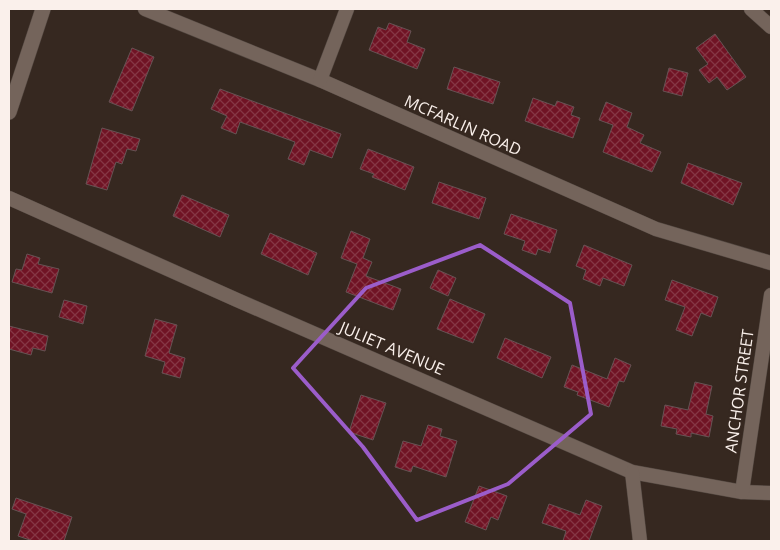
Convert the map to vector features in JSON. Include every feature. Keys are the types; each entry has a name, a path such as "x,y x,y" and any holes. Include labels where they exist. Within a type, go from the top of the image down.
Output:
{"street":[{"path":"9,112 43,9"},
{"name":"MCFARLIN ROAD","path":"145,9 320,80 656,229 771,263"},
{"path":"320,80 347,9"},
{"path":"751,9 771,27"},
{"name":"JULIET AVENUE","path":"9,198 237,300 632,472 742,492 771,493"},
{"name":"ANCHOR STREET","path":"742,492 771,295"},
{"path":"632,472 640,541"}],"highlighted area":[{"path":"480,245 570,303 591,414 508,484 417,520 363,447 293,368 366,288"}],"building":[{"path":"389,23 411,31 407,42 425,49 417,69 369,50 378,27 386,30"},
{"path":"715,34 746,77 727,90 717,77 709,83 699,70 708,64 696,48"},
{"path":"132,48 154,57 132,111 109,102"},
{"path":"454,67 500,82 493,104 447,89"},
{"path":"669,68 688,73 682,96 663,91"},
{"path":"220,89 341,134 332,158 310,150 304,165 288,159 295,142 240,122 236,134 221,128 227,116 211,109"},
{"path":"533,98 555,106 557,101 574,107 571,115 580,118 573,138 525,121"},
{"path":"606,102 632,113 627,127 644,135 640,143 661,152 652,172 603,152 613,125 599,120"},
{"path":"102,128 140,139 136,151 127,149 122,164 116,162 107,190 86,184"},
{"path":"368,149 414,167 405,190 372,177 374,174 360,169"},
{"path":"688,163 742,183 733,205 681,183"},
{"path":"439,182 486,198 479,219 432,203"},
{"path":"182,195 229,215 220,237 173,216"},
{"path":"511,214 557,230 550,253 538,249 536,255 522,250 525,241 504,234"},
{"path":"351,231 370,239 363,258 372,262 366,276 401,289 393,310 346,292 357,264 341,258"},
{"path":"270,233 317,253 308,275 261,254"},
{"path":"584,245 632,265 624,286 603,278 600,286 583,279 586,270 576,266"},
{"path":"27,254 40,258 38,264 59,269 52,293 12,282 16,269 22,270"},
{"path":"438,270 456,278 448,296 430,288"},
{"path":"672,280 718,297 711,317 701,313 692,336 676,330 685,307 665,300"},
{"path":"450,299 485,314 473,343 437,329"},
{"path":"64,300 87,306 83,324 59,317"},
{"path":"155,319 177,325 169,353 185,358 180,378 162,373 165,362 145,356"},
{"path":"9,326 48,336 45,351 33,348 31,355 9,349"},
{"path":"505,338 551,357 542,378 497,358"},
{"path":"615,358 631,365 624,382 619,381 609,407 577,395 578,392 564,387 572,365 607,379"},
{"path":"695,382 712,386 706,414 713,416 709,437 691,433 691,437 676,434 677,429 661,426 665,405 688,410"},
{"path":"361,395 386,403 373,440 349,432"},
{"path":"428,425 442,429 440,436 457,441 446,477 413,466 411,472 395,467 403,441 421,446"},
{"path":"479,486 507,496 498,520 491,517 486,530 465,522"},
{"path":"16,498 72,517 64,541 33,541 18,536 26,514 12,509"},
{"path":"586,500 602,506 589,541 563,541 566,531 542,523 549,504 580,515"}]}
